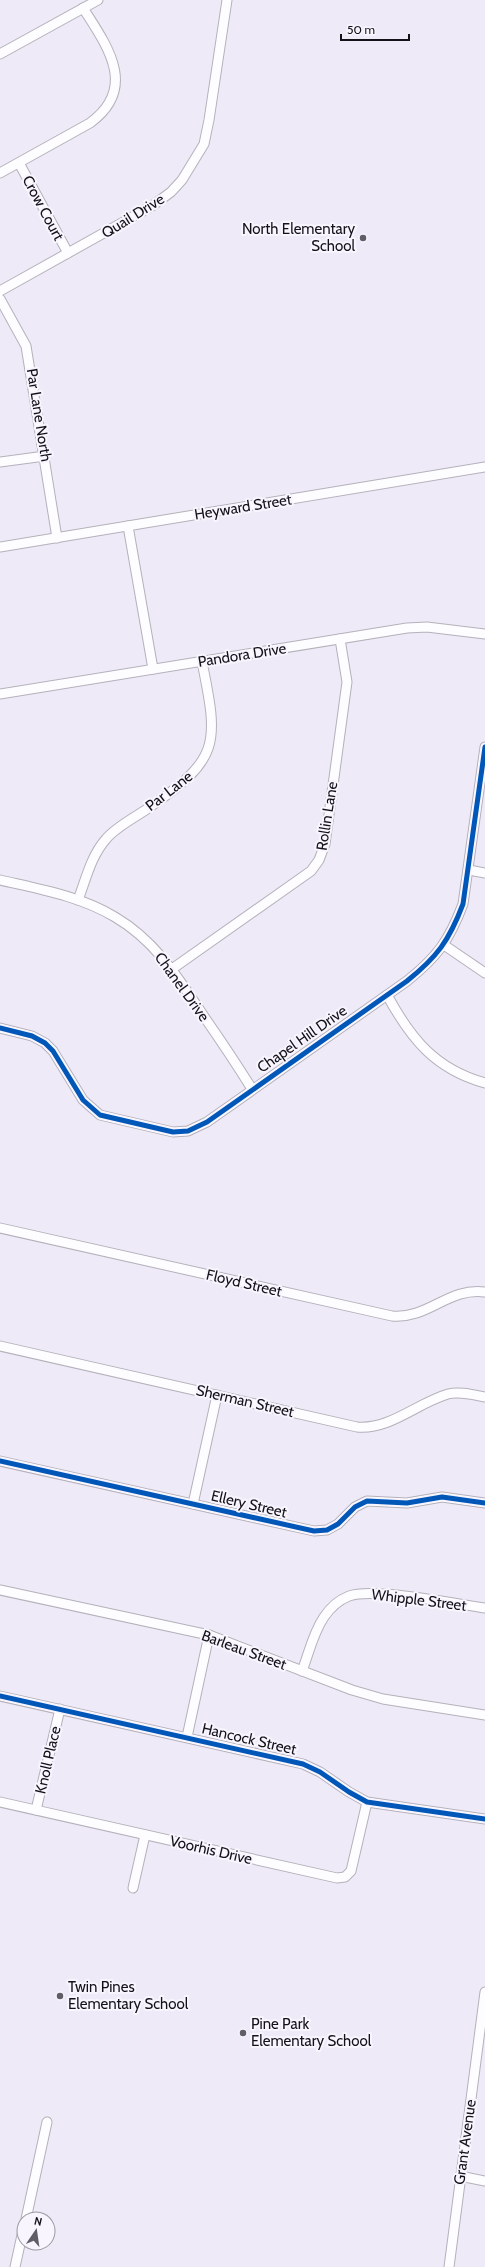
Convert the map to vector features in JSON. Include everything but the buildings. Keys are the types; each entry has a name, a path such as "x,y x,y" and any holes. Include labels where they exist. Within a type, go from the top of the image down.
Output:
{"street":[{"path":"0,54 98,0"},
{"name":"Quail Drive","path":"0,291 152,206 171,192 194,163 204,144 209,120 227,0"},
{"path":"0,173 90,123 102,114 111,102 116,90 116,68 100,34 83,8"},
{"name":"Crow Court","path":"19,163 68,253"},
{"name":"Par Lane North","path":"0,299 26,346 45,456 57,538"},
{"path":"0,462 45,456"},
{"name":"Heyward Street","path":"0,547 485,467"},
{"path":"128,526 152,669"},
{"name":"Pandora Drive","path":"0,694 340,639 427,627 485,634"},
{"name":"Rollin Lane","path":"172,968 289,887 310,871 319,860 324,844 346,682 340,639"},
{"name":"Par Lane","path":"78,900 94,856 106,838 178,788 194,773 206,755 212,737 212,717 202,662"},
{"name":"Chapel Hill Drive","path":"0,1028 32,1036 45,1043 53,1052 83,1100 100,1115 173,1132 188,1131 207,1122 252,1088 387,995 423,968 444,945 455,927 463,904 484,767 485,747"},
{"path":"469,870 485,873"},
{"name":"Chanel Drive","path":"0,880 78,900 114,916 148,941 172,968 252,1088"},
{"path":"444,945 485,973"},
{"path":"387,995 401,1020 420,1046 434,1059 452,1070 485,1083"},
{"name":"Floyd Street","path":"0,1228 392,1316 405,1317 416,1315 466,1291 485,1292"},
{"name":"Sherman Street","path":"0,1346 357,1427 370,1428 449,1394 485,1397"},
{"path":"193,1504 217,1395"},
{"name":"Ellery Street","path":"0,1461 314,1531 327,1530 338,1524 355,1507 367,1501 407,1503 442,1498 485,1503"},
{"name":"Barleau Street","path":"0,1590 209,1635 302,1671 383,1699 485,1715"},
{"name":"Whipple Street","path":"302,1671 324,1618 336,1604 350,1596 367,1593 386,1594 485,1608"},
{"path":"187,1737 209,1635"},
{"name":"Hancock Street","path":"0,1696 303,1764 320,1772 349,1792 367,1802 485,1819"},
{"name":"Knoll Place","path":"36,1810 60,1709"},
{"name":"Voorhis Drive","path":"0,1802 337,1878 345,1877 351,1871 367,1802"},
{"path":"133,1888 145,1834"},
{"name":"Grant Avenue","path":"449,2267 485,1992"},
{"path":"28,2211 47,2122"},
{"path":"460,2176 485,2181"},
{"path":"15,2267 19,2251"}],"cycle path":[{"path":"0,1028 32,1036 45,1043 53,1051 83,1100 100,1115 173,1132 188,1131 207,1122 407,981 426,964 441,947 453,928 463,904 485,747"},
{"path":"0,1461 314,1531 327,1530 338,1524 355,1507 367,1501 407,1503 442,1497 485,1503"},
{"path":"0,1696 303,1764 320,1772 349,1792 367,1802 485,1819"}],"place":[{"name":"North Elementary School","path":"363,238"},
{"name":"Twin Pines Elementary School","path":"60,1996"},
{"name":"Pine Park Elementary School","path":"243,2033"}]}
